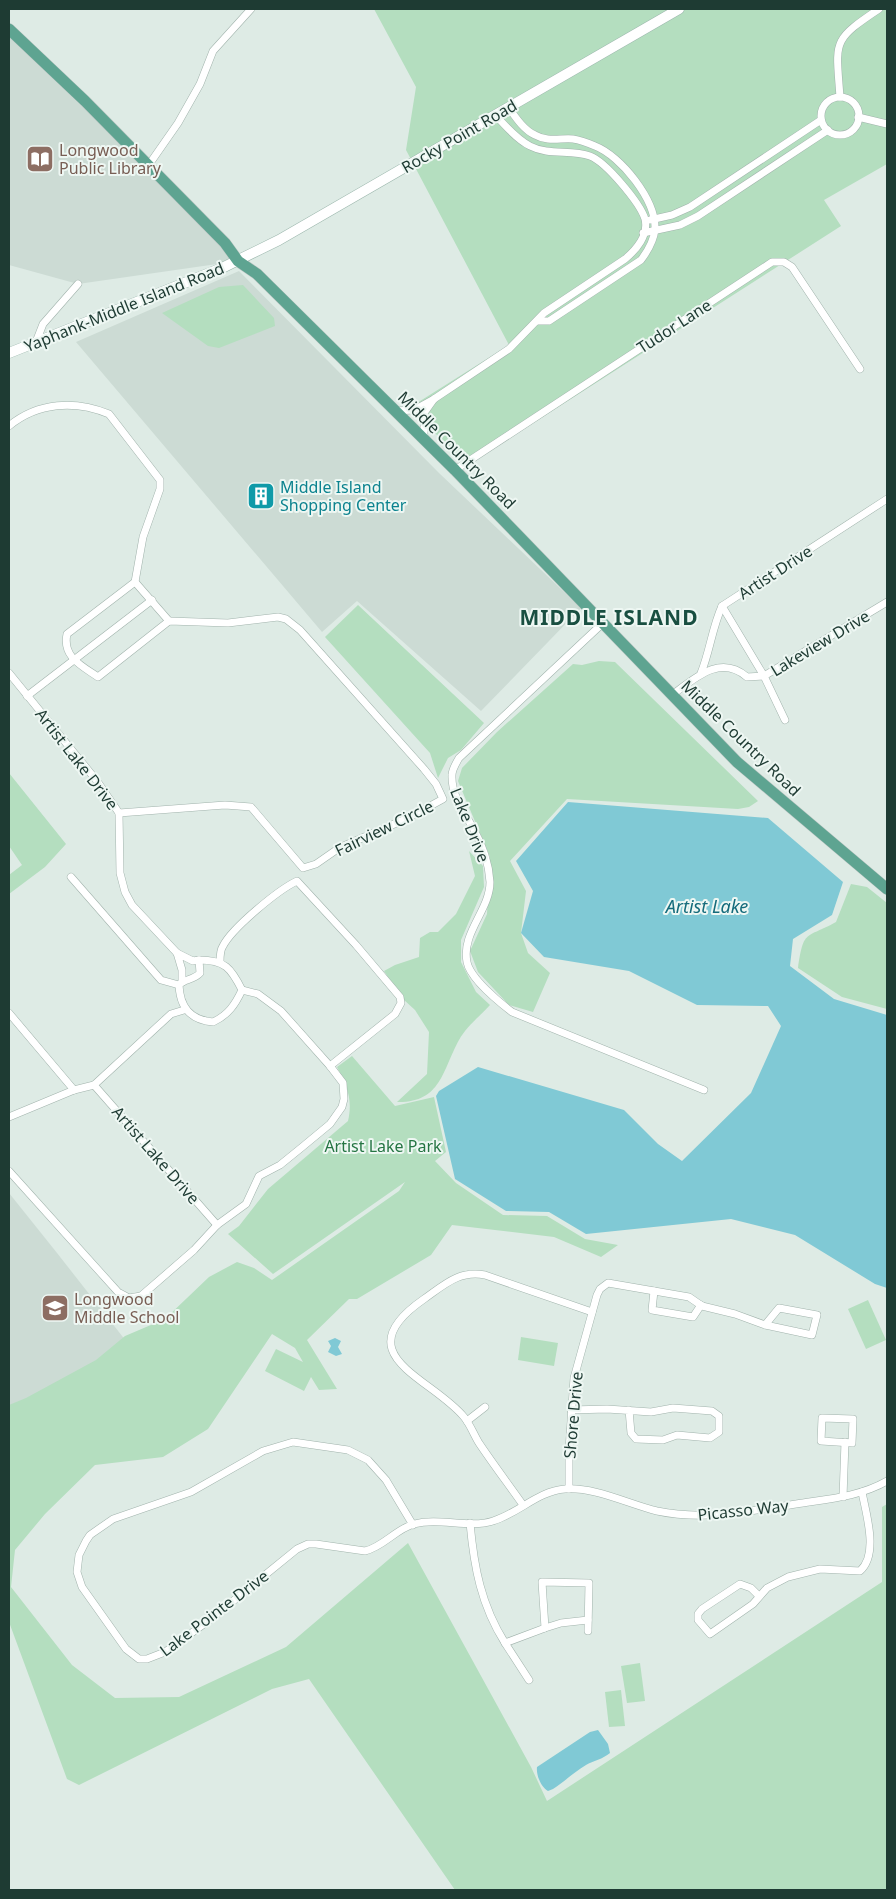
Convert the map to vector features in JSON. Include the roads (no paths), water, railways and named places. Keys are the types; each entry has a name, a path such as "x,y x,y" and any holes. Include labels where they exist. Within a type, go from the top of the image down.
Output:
{"main road":[{"name":"Rocky Point Road","path":"238,261 293,233 678,9"},
{"name":"Middle Country Road","path":"9,29 85,101 225,243 238,261 257,274 455,470 737,762 887,889"},
{"name":"Yaphank-Middle Island Road","path":"9,353 238,261"}],"street":[{"path":"148,166 178,123 200,84 212,51 251,9"},
{"path":"840,97 837,59 839,44 847,30 879,9"},
{"path":"840,97 854,103 858,116 856,126 846,134 833,133 828,130 822,120 821,113 826,102 840,97"},
{"path":"509,108 519,122 535,135 550,140 574,139 605,151 627,170 653,209 655,232 648,250 641,260 549,321 538,321"},
{"path":"394,411 414,410 434,399 509,349 544,313 626,259 637,248 643,233 645,220 618,178 605,165 590,156 569,152 546,152 530,146 512,133 496,116"},
{"path":"858,116 887,124"},
{"path":"645,220 672,215 690,207 822,120"},
{"path":"643,233 655,232 680,225 698,216 828,130"},
{"name":"Tudor Lane","path":"455,470 772,262 784,262 792,267 860,368"},
{"path":"36,342 43,324 78,284"},
{"path":"424,440 424,413 434,399"},
{"path":"9,426 25,416 55,405 81,405 109,414 160,480 160,489 143,537 135,582 67,634 66,647 75,661 98,677 168,621 135,582"},
{"name":"Artist Drive","path":"701,673 710,650 714,624 722,606 887,500"},
{"path":"28,696 152,600"},
{"name":"Lakeview Drive","path":"672,695 701,673 729,666 738,669 747,677 764,676 887,602"},
{"path":"722,606 764,676 785,720"},
{"name":"Fairview Circle","path":"119,813 225,805 251,808 303,868 316,864 339,848 408,818 443,799 436,784 424,769 300,630 286,619 269,616 228,623 168,621"},
{"name":"Lake Drive","path":"604,623 459,758 452,774 453,786 460,806 481,843 490,884 466,944 467,963 487,991 512,1012 704,1090"},
{"name":"Artist Lake Drive","path":"9,673 97,781 119,813 120,873 125,892 132,905 177,953 193,961 220,962"},
{"path":"71,877 161,980 180,984 196,978 200,973 199,960"},
{"path":"9,1171 107,1282 118,1292 129,1298 141,1296 194,1250 218,1225 246,1204 259,1176 280,1165 330,1124 337,1116 344,1099 343,1083 281,1011 258,994 242,990 231,970 220,962 222,946 242,923 286,886 297,880 400,997 400,1003 395,1014 330,1066"},
{"path":"177,953 182,964 181,1004 184,1010 194,1017 213,1022 224,1016 233,1007 242,990"},
{"path":"9,1117 74,1090 94,1085 171,1014 184,1010"},
{"path":"9,1013 74,1090"},
{"name":"Artist Lake Drive","path":"94,1085 218,1225"},
{"path":"523,1505 479,1443 467,1421 457,1410 412,1375 398,1361 392,1345 394,1326 406,1311 453,1279 468,1272 485,1275 592,1312"},
{"name":"Shore Drive","path":"569,1489 571,1410 574,1378 597,1295 604,1285 608,1283 654,1291"},
{"path":"701,1305 693,1317 652,1310 654,1291 689,1297 701,1305 730,1312 765,1325 812,1335 817,1315 779,1308 765,1325"},
{"path":"467,1421 485,1407"},
{"path":"571,1410 629,1410 651,1412 673,1408 712,1412 719,1416 719,1432 710,1438 677,1436 663,1440 636,1439 631,1433 629,1410"},
{"path":"822,1418 853,1419 852,1443 845,1442 821,1441 822,1418"},
{"name":"Lake Pointe Drive","path":"413,1524 386,1480 368,1460 348,1450 292,1442 263,1451 191,1492 113,1519 90,1534 78,1555 77,1572 82,1586 126,1649 139,1659 147,1658 165,1652 308,1544 322,1544 365,1551 373,1549 413,1524 437,1521 470,1523 494,1521 540,1495"},
{"path":"843,1497 845,1442"},
{"name":"Picasso Way","path":"540,1495 569,1489 585,1490 657,1511 701,1516 748,1512 843,1497 862,1492 887,1481"},
{"path":"759,1596 751,1588 740,1584 702,1609 698,1614 698,1620 710,1634 753,1604 759,1596 778,1581 798,1573 820,1570 860,1571 865,1566 870,1542 862,1492"},
{"path":"470,1523 472,1550 485,1606 505,1643 529,1680"},
{"path":"545,1628 542,1582 589,1583 588,1631"},
{"path":"505,1643 561,1623 588,1620"}],"water":[{"name":"Artist Lake","path":"568,802 768,818 843,882 832,915 793,939 790,966 834,999 887,1015 887,1288 875,1284 795,1235 731,1219 586,1234 549,1212 506,1211 455,1179 436,1096 439,1091 478,1067 624,1110 658,1144 682,1161 751,1093 781,1026 768,1006 697,1005 629,971 544,957 521,933 533,891 516,861"},
{"path":"335,1338 341,1341 338,1347 342,1354 336,1356 328,1352 331,1346 328,1341"},
{"path":"598,1730 608,1744 610,1753 582,1768 553,1789 548,1791 545,1789 537,1774 537,1767 590,1732"}],"place":[{"name":"Longwood Public Library","path":"40,159"},
{"name":"Middle Island Shopping Center","path":"261,496"},
{"name":"Longwood Middle School","path":"55,1308"}],"district":[{"name":"MIDDLE ISLAND","path":"609,617"}],"park label":[{"name":"Artist Lake Park","path":"383,1146"}]}
